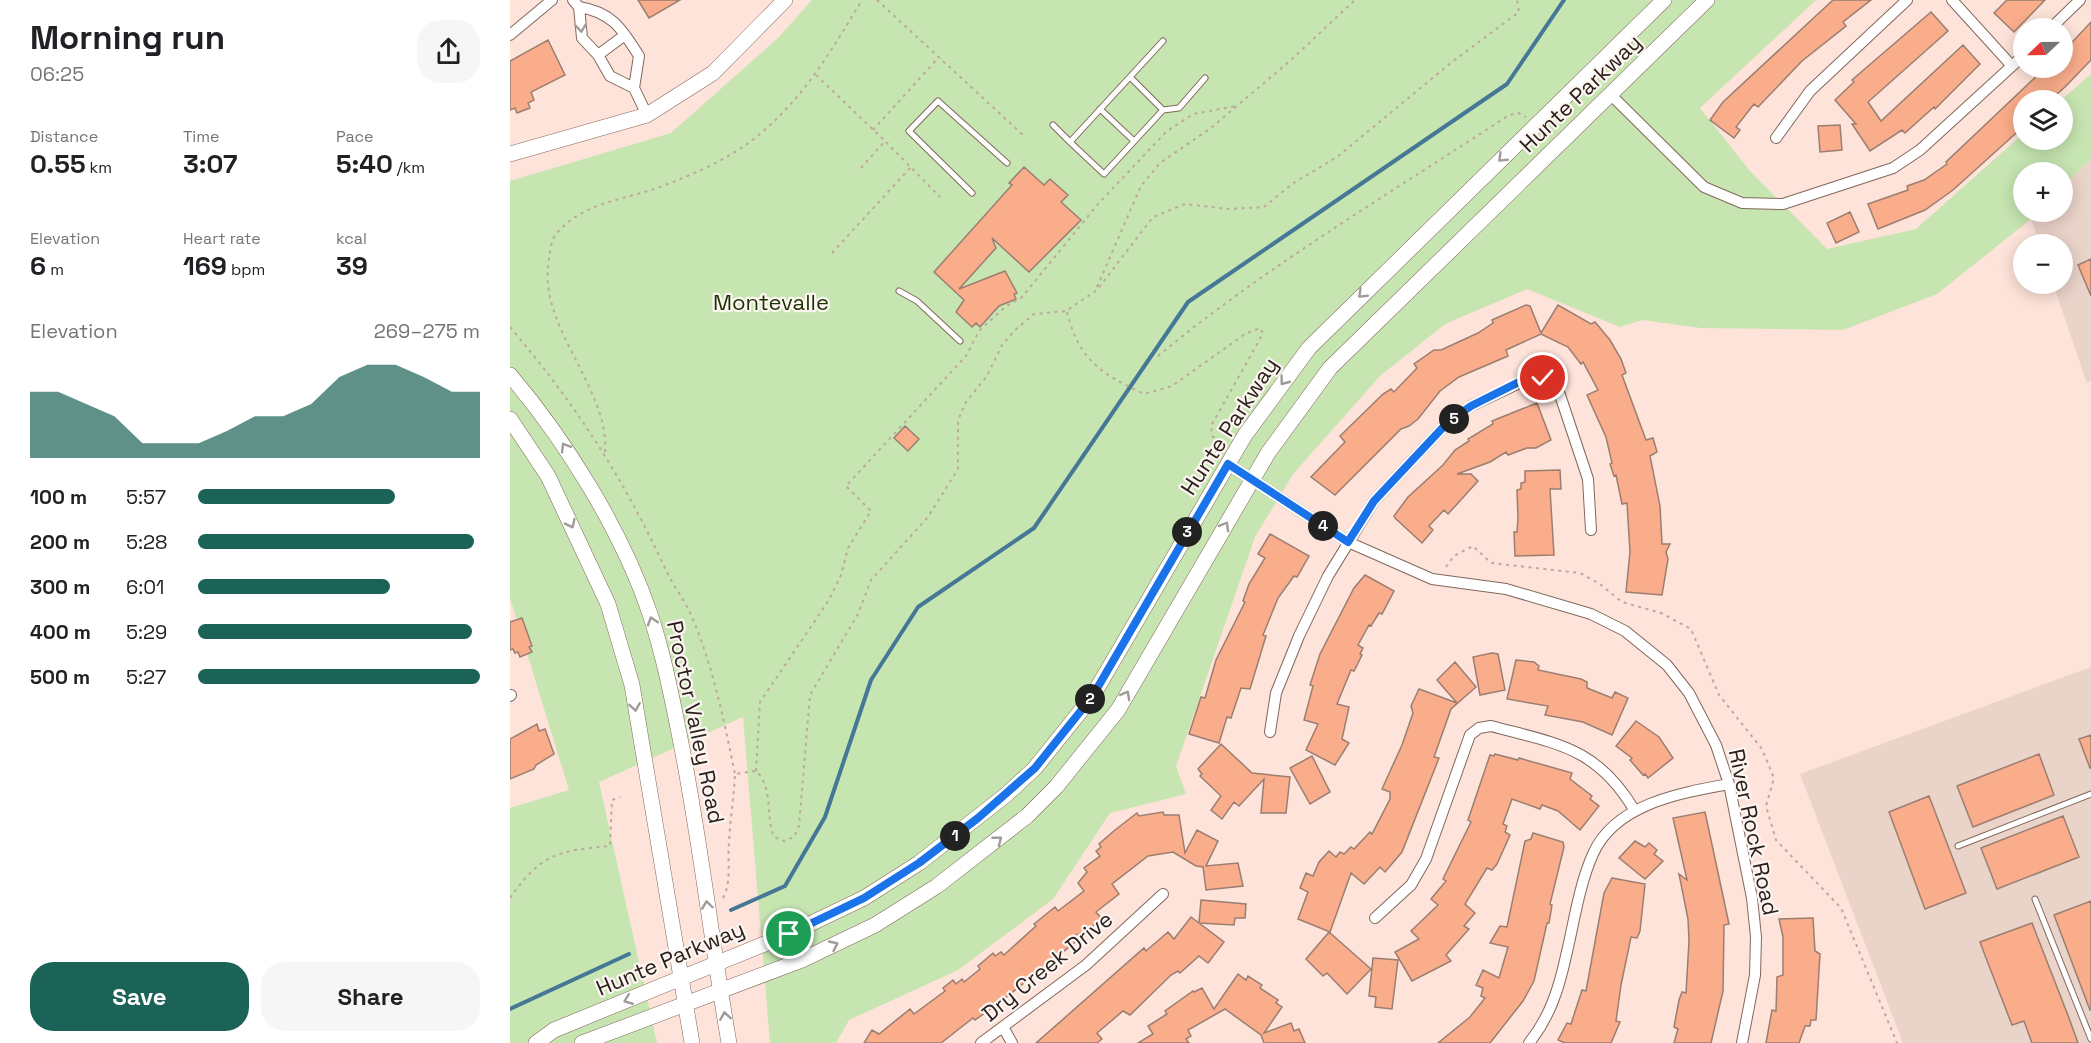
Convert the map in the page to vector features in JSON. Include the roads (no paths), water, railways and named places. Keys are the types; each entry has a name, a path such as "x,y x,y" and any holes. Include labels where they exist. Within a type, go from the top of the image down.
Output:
{"main road":[{"path":"510,154 647,115 713,73 785,0"},
{"name":"Hunte Parkway","path":"536,1043 554,1030 789,934 864,898 919,863 952,838 1035,768 1092,697 1228,464 1309,348 1665,0"},
{"name":"Hunte Parkway","path":"582,1043 802,960 875,925 937,886 1027,816 1056,787 1118,710 1268,453 1330,369 1462,237 1707,0"},
{"name":"Proctor Valley Road","path":"510,375 564,443 621,548 649,611 662,652 692,801 729,1043"},
{"path":"510,419 548,476 608,604 632,685 692,1043"}],"street":[{"path":"510,35 552,0"},
{"path":"1776,138 1810,91 1907,0"},
{"path":"1611,95 1704,187 1729,199 1769,206 1796,201 1893,168 1920,150 2012,66 1953,0"},
{"path":"2061,18 2080,0"},
{"path":"634,88 610,76 598,55 582,38 576,3 597,10 610,18 639,56 634,88 647,115"},
{"path":"598,55 625,35"},
{"path":"1270,732 1276,693 1286,667 1312,609 1348,542 1374,501 1448,422 1471,406 1534,376 1552,382 1560,395 1588,478 1591,530"},
{"name":"River Rock Road","path":"1228,464 1348,542 1432,579 1506,589 1591,614 1625,631 1666,665 1689,693 1708,726 1729,783 1752,898 1756,937 1755,975 1742,1043"},
{"path":"1375,918 1411,885 1426,859 1470,735 1479,728 1491,726 1567,747 1584,754 1616,783 1635,811"},
{"path":"1529,1043 1544,1021 1559,987 1593,854 1614,825 1635,811 1663,799 1729,783"},
{"name":"Dry Creek Drive","path":"981,1043 1086,965 1163,894"},
{"path":"1003,1027 1012,1043"}],"lane":[{"path":"1070,142 1163,41"},
{"path":"1130,77 1163,110"},
{"path":"1053,125 1104,174 1163,110 1179,108 1205,78"},
{"path":"972,193 909,131 938,101 1007,163"},
{"path":"1100,109 1134,141"},
{"path":"899,291 917,301 960,341"},
{"path":"1958,846 2091,794"},
{"path":"2035,898 2091,1039"}],"waterway":[{"path":"731,910 785,886 825,817 871,680 918,607 1034,528 1188,302 1507,84 1564,0"},
{"path":"510,1009 629,954"}],"park label":[{"name":"Montevalle","path":"771,302"}]}
